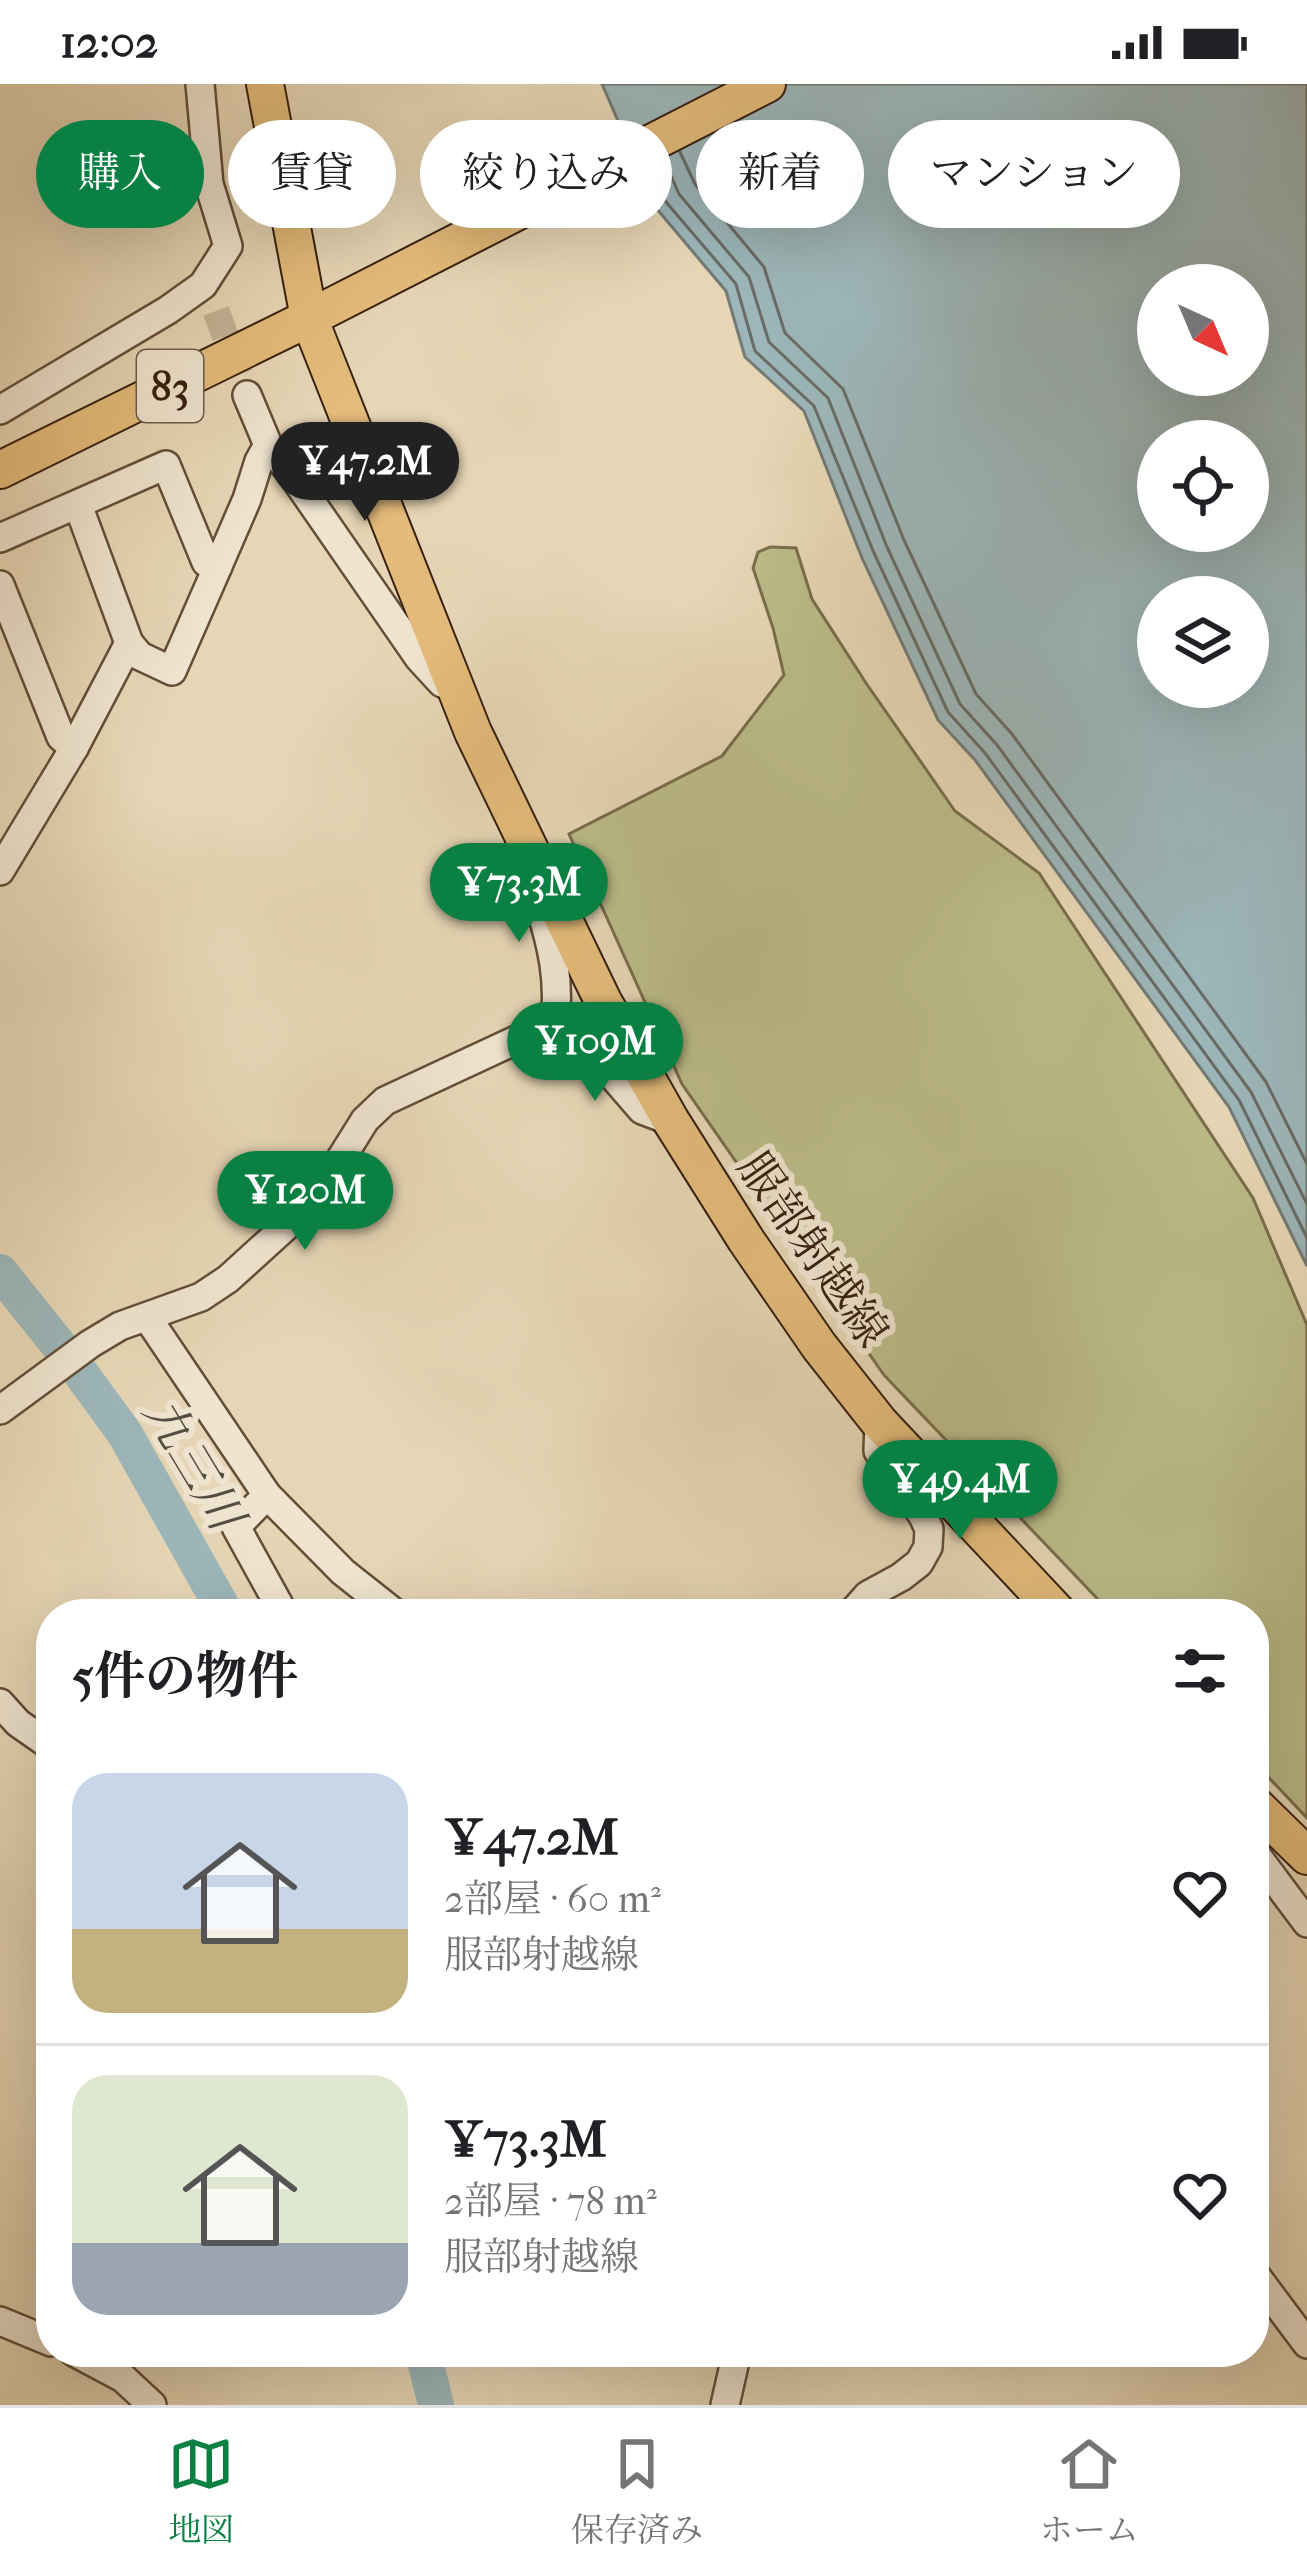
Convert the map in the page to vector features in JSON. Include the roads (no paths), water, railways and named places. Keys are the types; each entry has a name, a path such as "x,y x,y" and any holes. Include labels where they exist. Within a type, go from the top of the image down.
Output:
{"main road":[{"name":"服部射越線","path":"265,84 324,309 456,688 603,1001 670,1121 819,1346 879,1422 1045,1599"},
{"name":"83","path":"0,470 767,84"},
{"path":"1269,1819 1307,1856"}],"street":[{"path":"0,410 168,310 203,284 228,247 209,184 200,84"},
{"path":"203,284 216,311"},
{"path":"247,395 268,445 419,658 442,683 456,688"},
{"path":"78,505 129,643 140,656 172,671 268,445"},
{"path":"3,528 78,505 166,465 206,562 218,566"},
{"path":"0,585 61,737 74,748"},
{"path":"0,871 74,748 129,643"},
{"path":"549,891 540,907 558,992 555,1022"},
{"path":"555,1022 584,1043 642,1111 670,1121"},
{"path":"0,1410 121,1326 201,1297 228,1279 315,1200 365,1120 385,1101 555,1022"},
{"path":"147,1317 267,1495 366,1599"},
{"path":"864,1599 919,1563 928,1547 929,1529 923,1516 878,1451 879,1422"},
{"path":"267,1495 236,1527 276,1599"},
{"path":"0,1702 36,1737"},
{"path":"1269,1872 1307,1923"},
{"path":"1269,2293 1307,2344"},
{"path":"0,2321 36,2336"},
{"path":"103,2367 124,2378 152,2405"},
{"path":"725,2405 734,2367"}],"water":[{"path":"602,84 1307,84 1307,1266 1229,1107 975,760 938,720 862,558 804,411 745,357 726,291 672,227 672,120 618,120"}],"waterway":[{"name":"九三川","path":"0,1272 65,1353"},
{"name":"九三川","path":"74,1364 125,1434 218,1599"},
{"name":"九三川","path":"427,2367 436,2405"}],"tunnel":[{"path":"216,311 247,395"}]}
